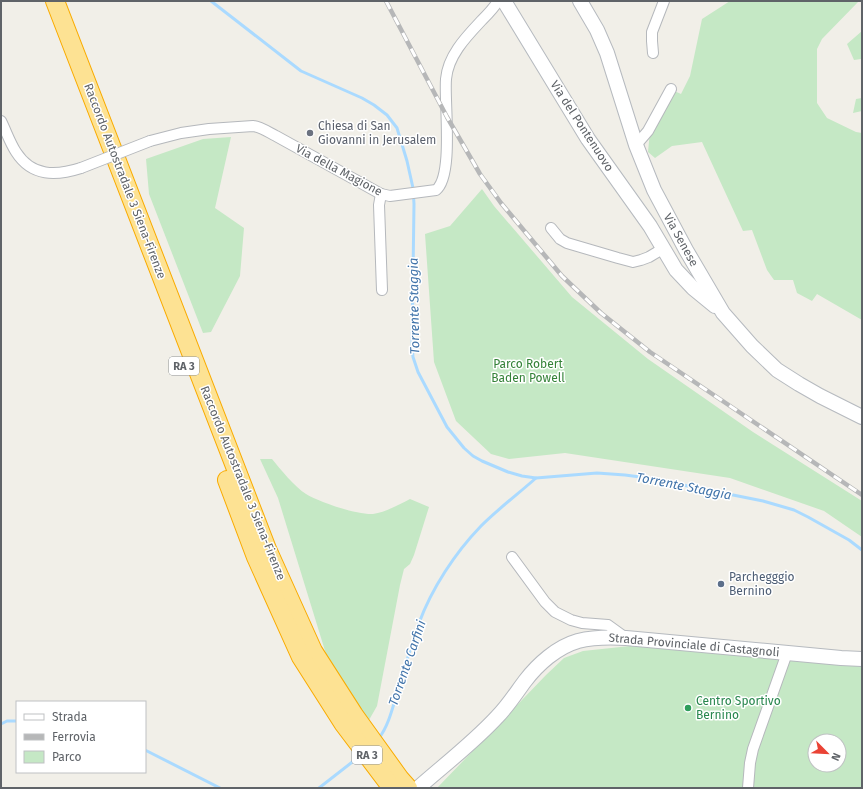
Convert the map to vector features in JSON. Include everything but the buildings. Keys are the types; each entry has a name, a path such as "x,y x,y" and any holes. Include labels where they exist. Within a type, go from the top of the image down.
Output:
{"highway":[{"name":"Raccordo Autostradale 3 Siena-Firenze","path":"42,1 256,557 301,657 398,785"},
{"name":"Raccordo Autostradale 3 Siena-Firenze","path":"55,1 267,549 313,651 348,719"}],"main road":[{"name":"Via del Pontenuovo","path":"504,1 588,139 657,236 672,265 680,276 723,313"},
{"name":"Via Senese","path":"580,1 597,30 607,53 636,145 654,190 688,254 723,313 752,346 778,370 820,396 862,417"},
{"path":"672,265 684,266 687,262 688,254"},
{"name":"Strada Provinciale di Castagnoli","path":"418,788 497,717 540,664 555,652 572,643 605,637 626,638 862,659"}],"street":[{"name":"Via della Magione","path":"1,121 16,152 23,161 32,168 43,173 66,173 150,141 180,133 252,126 263,129 386,195 434,191 438,188 443,178 445,166 447,133 446,81 449,64 464,40 492,10 498,1"},
{"path":"653,53 652,32 664,1"},
{"path":"636,145 646,134 671,89"},
{"path":"382,290 380,205 386,195"},
{"path":"551,228 560,239 567,242 633,262 650,257 664,248"},
{"path":"512,557 545,602 555,612 565,618 577,622 608,625 626,638"},
{"path":"748,788 751,756 787,653"}],"green space":[{"path":"730,1 859,1 822,39 817,49 817,103 827,118 856,132 862,133 862,320 817,294 812,301 797,293 793,280 774,280 767,270 752,230 743,231 702,142 672,146 655,158 648,152 650,131 672,90 681,94 690,76 702,19"},
{"path":"862,31 862,70 861,59 854,60 847,44"},
{"path":"862,98 862,111 853,113 856,99"},
{"path":"231,137 215,208 244,228 240,276 211,332 203,333 149,194 146,159 203,139"},
{"name":"Parco Robert Baden Powell","path":"482,189 494,206 572,297 648,359 753,432 862,501 862,537 824,511 730,478 565,453 509,459 491,454 456,421 434,362 425,234 450,226"},
{"path":"260,459 272,459 283,473 306,494 348,510 373,514 387,510 410,499 429,507 414,555 410,564 404,569 377,706 369,720 338,676 326,654 278,498"},
{"name":"Centro Sportivo Bernino","path":"630,646 862,666 862,788 437,788 564,658 583,651"}],"waterway":[{"name":"Torrente Staggia","path":"211,1 301,71 362,98 374,105 387,115 397,128 413,188 413,357 418,372 447,427 464,448 473,456 508,472 522,476 536,478 597,473 625,475 648,478 763,501 794,510 849,540 862,550"},
{"name":"Torrente Carfini","path":"379,738 390,715 419,623 437,584 453,559 471,536 536,478"},
{"name":"Torrente Carfini","path":"1,724 7,721 16,721"},
{"name":"Torrente Carfini","path":"146,751 220,788"},
{"name":"Torrente Carfini","path":"319,788 360,756"}],"railway":[{"path":"386,1 447,117 480,174 501,203 562,276 601,313 650,352 862,495"}],"place":[{"name":"Chiesa di San Giovanni in Jerusalem","path":"310,133"},
{"name":"Parchegggio Bernino","path":"721,584"},
{"name":"Centro Sportivo Bernino","path":"688,708"}]}
